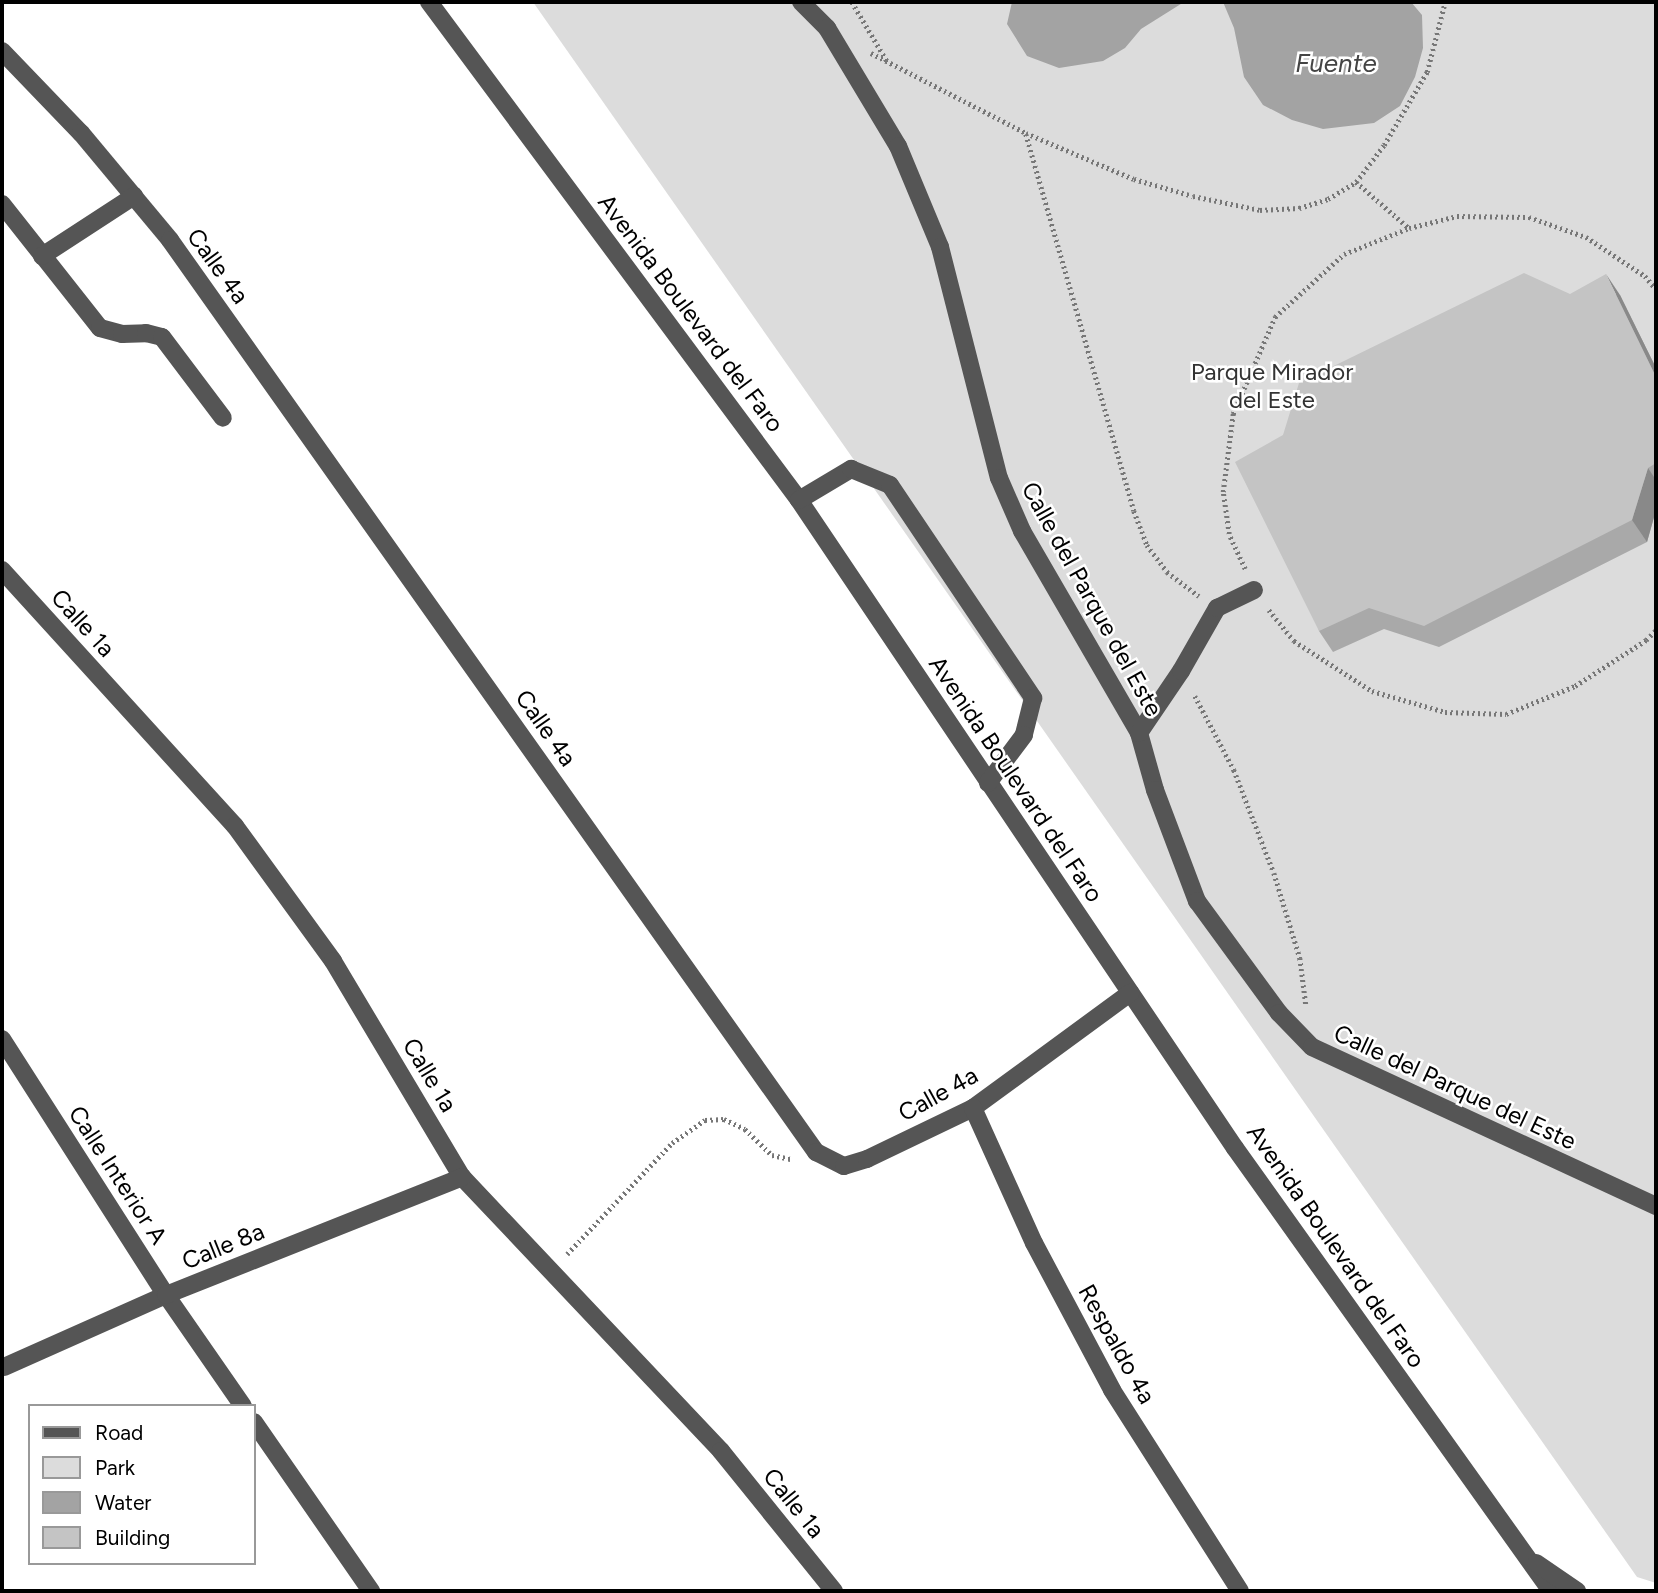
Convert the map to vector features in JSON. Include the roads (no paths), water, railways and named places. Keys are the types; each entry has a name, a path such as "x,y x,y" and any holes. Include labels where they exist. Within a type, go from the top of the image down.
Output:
{"street":[{"name":"Avenida Boulevard del Faro","path":"429,2 799,500 1235,1148 1551,1591"},
{"name":"Calle del Parque del Este","path":"801,2 827,29 898,146 940,247 999,478 1022,531 1139,733 1155,790 1197,901 1279,1013 1312,1047 1656,1206"},
{"name":"Calle 4a","path":"2,51 81,133 170,240 816,1152 844,1166 867,1159 973,1108 1130,993"},
{"path":"42,257 134,196"},
{"path":"2,204 100,328 122,334 146,333 162,337 223,418"},
{"path":"799,500 851,469 890,485 1033,698 1024,735 988,783"},
{"name":"Calle 1a","path":"2,570 235,826 333,961 462,1177 721,1451 834,1591"},
{"path":"1139,733 1181,671 1217,608 1254,590"},
{"name":"Calle Interior A","path":"2,1039 166,1295 242,1404"},
{"name":"Respaldo 4a","path":"973,1108 1034,1242 1112,1390 1240,1591"},
{"name":"Calle 8a","path":"4,1367 166,1295 462,1177"},
{"path":"256,1425 371,1591"},
{"path":"1528,1557 1577,1591"}],"water":[{"path":"1012,2 1184,2 1141,29 1125,48 1103,61 1059,68 1027,56 1007,24"},
{"name":"Fuente","path":"1223,2 1411,2 1422,15 1423,48 1415,77 1400,106 1374,123 1323,129 1292,120 1263,105 1244,77 1234,28"}],"park label":[{"name":"Parque Mirador del Este","path":"1272,386"}]}
